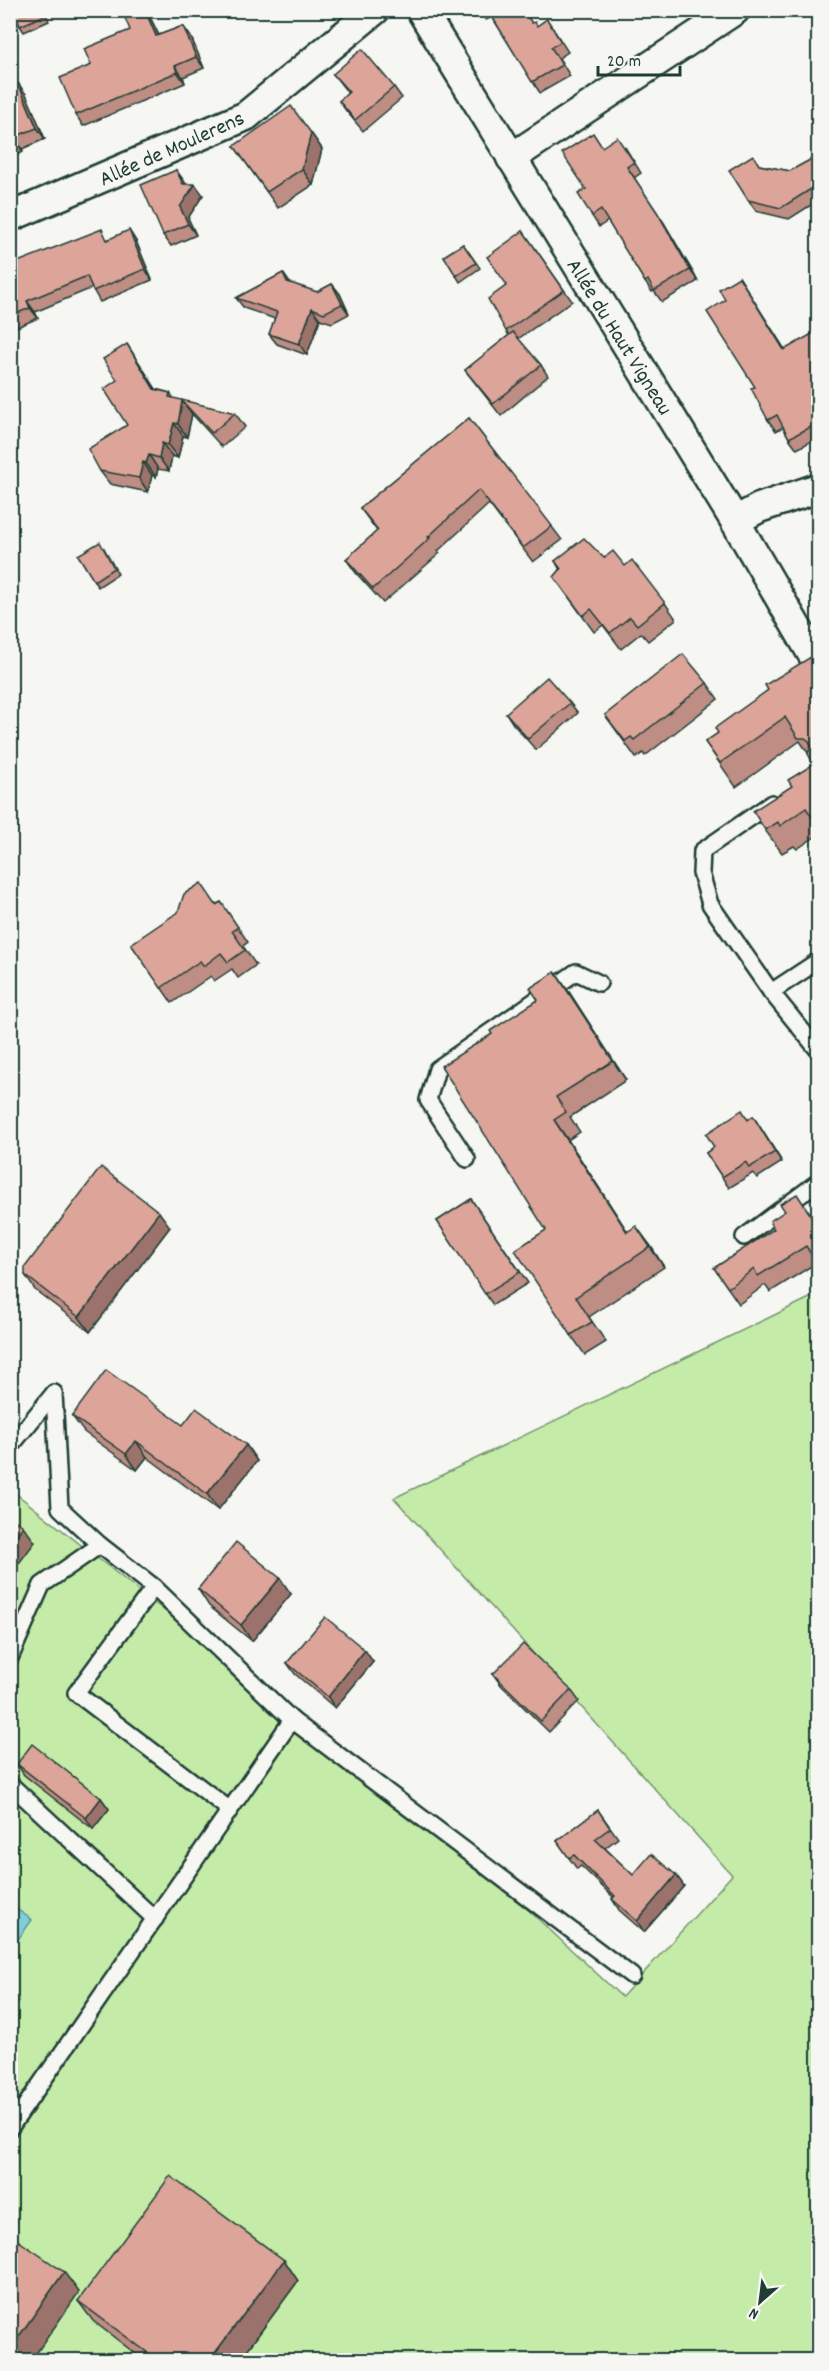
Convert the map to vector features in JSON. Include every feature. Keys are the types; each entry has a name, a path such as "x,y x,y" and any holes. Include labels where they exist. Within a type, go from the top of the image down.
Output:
{"street":[{"name":"Allée de Moulerens","path":"10,217 246,116 375,10"},
{"name":"Allée du Haut Vigneau","path":"421,10 735,521 819,664"},
{"path":"511,158 735,10"},
{"path":"735,521 759,508 819,488"}],"lane":[{"path":"780,797 702,851 701,873 710,904 771,992 819,1050"},
{"path":"771,992 819,961"},
{"path":"467,1159 428,1100 437,1069 576,972 599,983"},
{"path":"744,1237 819,1182"},
{"path":"10,1447 54,1393 60,1508 100,1545 154,1587 292,1720 632,1976"},
{"path":"10,1658 42,1585 100,1545"},
{"path":"154,1587 76,1693 230,1810"},
{"path":"10,2128 292,1720"},
{"path":"10,1784 155,1919"}],"green space":[{"path":"818,1294 818,2360 11,2360 10,1489 439,1827 622,1997 732,1875 394,1498"}],"water":[{"path":"11,1905 32,1920 11,1949"}],"building":[{"path":"14,10 43,10 45,15 20,26"},
{"path":"143,10 156,36 183,26 196,57 175,66 177,72 76,115 60,78 91,65 84,49 130,30 125,18"},
{"path":"488,10 523,10 537,26 547,19 561,42 551,47 562,65 532,82"},
{"path":"819,20 819,32 812,23"},
{"path":"362,49 394,87 355,120 339,101 349,92 333,74"},
{"path":"18,83 37,128 14,137 16,141 10,144 10,87"},
{"path":"291,106 311,133 302,169 267,192 234,146"},
{"path":"593,133 602,147 617,137 634,162 627,167 657,212 690,270 654,291 648,280 645,282 601,210 592,216 578,194 586,189 562,153"},
{"path":"753,155 759,165 790,171 819,155 819,184 781,208 748,200 729,170"},
{"path":"176,170 183,184 195,184 180,207 188,224 163,235 141,185"},
{"path":"102,229 107,240 129,230 145,269 93,291 87,276 27,301 30,308 10,316 10,265"},
{"path":"523,231 564,290 506,331 488,299 507,285 487,257"},
{"path":"463,244 476,263 456,276 444,256"},
{"path":"283,273 287,282 317,292 332,284 342,304 324,313 312,308 299,344 269,334 277,312 236,298"},
{"path":"739,277 784,350 819,330 819,404 814,406 819,415 819,423 789,438 777,415 768,420 751,388 755,387 707,312 725,300 719,289"},
{"path":"513,332 541,365 493,404 465,370"},
{"path":"127,344 154,389 170,393 169,397 235,413 212,433 182,401 178,424 174,423 168,445 162,443 159,458 149,455 146,463 143,462 139,478 100,471 88,449 127,425 104,389 117,380 103,359"},
{"path":"469,418 552,526 523,548 479,490 373,589 346,559 378,530 360,508"},
{"path":"584,538 604,558 613,551 625,566 632,560 665,603 637,625 630,617 610,633 591,609 583,616 554,577 561,569 555,561"},
{"path":"100,542 114,568 94,581 78,555"},
{"path":"819,652 819,703 815,705 819,711 817,717 819,719 819,827 806,808 780,826 778,822 765,830 753,811 792,786 788,780 814,764 808,754 811,746 809,741 805,738 798,738 785,717 720,763 705,742 718,733 715,728 768,690 765,685"},
{"path":"683,654 707,683 634,740 631,737 625,741 605,715"},
{"path":"547,677 570,703 528,739 506,713"},
{"path":"201,883 216,905 221,902 238,927 232,931 245,950 228,962 221,953 204,966 200,961 161,988 131,944 178,912 184,894"},
{"path":"555,972 613,1061 556,1097 566,1112 554,1120 627,1232 636,1226 650,1247 576,1297 592,1322 571,1335 515,1250 546,1230 441,1066 492,1034 490,1031 538,1000 530,988"},
{"path":"742,1110 748,1120 753,1116 775,1152 749,1168 746,1162 722,1177 706,1153 714,1147 706,1134"},
{"path":"101,1167 159,1212 79,1317 25,1275 25,1267"},
{"path":"797,1194 819,1228 819,1256 814,1259 806,1246 758,1276 754,1269 728,1288 714,1268 774,1229 770,1221 785,1211 780,1204"},
{"path":"471,1199 520,1272 485,1294 437,1221"},
{"path":"106,1370 183,1425 196,1408 246,1445 207,1494 136,1441 126,1454 72,1416"},
{"path":"10,1517 23,1526 10,1544"},
{"path":"236,1542 280,1578 241,1625 198,1589"},
{"path":"325,1617 365,1650 328,1697 287,1663"},
{"path":"523,1644 571,1690 541,1721 493,1674"},
{"path":"32,1744 101,1798 86,1818 17,1764"},
{"path":"598,1810 610,1828 595,1839 633,1875 651,1854 676,1875 637,1921 612,1899 615,1896 574,1855 569,1858 557,1841"},
{"path":"170,2176 284,2260 209,2361 159,2361 78,2301"},
{"path":"10,2235 64,2272 10,2349"}]}
